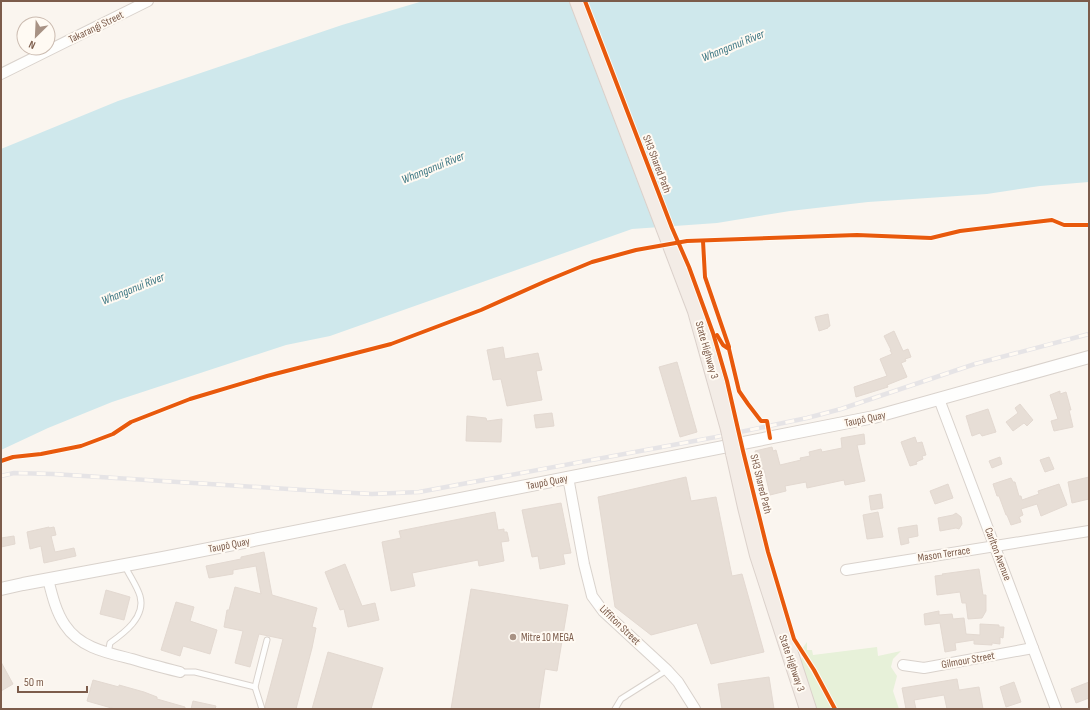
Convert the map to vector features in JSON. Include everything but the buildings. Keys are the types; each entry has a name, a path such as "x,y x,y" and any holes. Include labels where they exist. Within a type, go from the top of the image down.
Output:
{"highway":[{"name":"State Highway 3","path":"578,1 696,311 729,429 758,555 808,709"}],"street":[{"name":"Takarangi Street","path":"1,74 148,1"},
{"name":"Taupō Quay","path":"1,590 48,579 874,418 1089,357"},
{"name":"Carlton Avenue","path":"939,400 1056,709"},
{"name":"Liffiton Street","path":"568,478 584,564 592,596 608,616 678,682 695,709"},
{"name":"Mason Terrace","path":"846,570 1089,531"},
{"path":"48,579 55,606 65,625 71,633 86,644 108,653 180,672"},
{"name":"Gilmour Street","path":"903,665 924,668 1033,648"}],"lane":[{"path":"108,653 110,644 127,631 140,609 140,597 124,565"},
{"path":"262,709 255,688 267,640"},
{"path":"615,709 621,699 667,670"},
{"path":"180,672 195,672 255,688"}],"green space":[{"path":"807,642 807,650 812,650 813,655 877,647 878,656 901,651 893,659 891,667 897,676 893,691 899,709 837,709 803,652 802,649"},
{"path":"802,657 834,709 816,709 799,666"}],"water":[{"name":"Whanganui River","path":"423,1 1089,1 1089,182 1040,186 987,194 868,202 790,211 717,223 632,229 330,336 286,345 112,402 48,428 1,450 1,149 118,101 342,25"}],"railway":[{"path":"1,476 14,473 53,474 372,494 419,492 716,437 807,418 841,409 975,364 1089,334"}],"cycle path":[{"name":"SH3 Shared Path","path":"585,1 672,228 689,267 713,333 727,381 768,552 794,639 814,670 835,709"},
{"path":"1,461 13,457 41,454 81,446 113,434 131,422 190,399 267,376 391,344 481,310 592,262 636,250 687,241 857,235 931,238 960,231 1052,220 1064,225 1089,225"},
{"path":"703,241 705,277 729,347"},
{"path":"717,335 723,345 729,349 739,391 761,421 767,421 770,438"}],"place":[{"name":"Mitre 10 MEGA","path":"513,637"}]}
